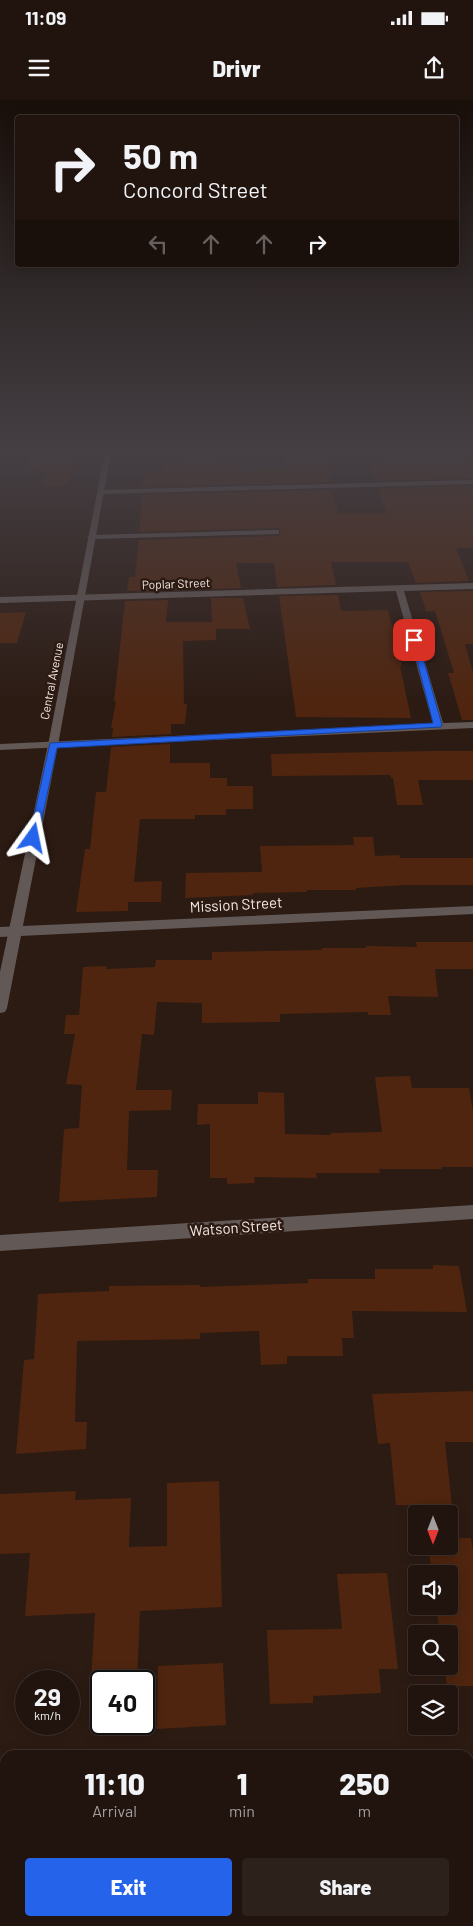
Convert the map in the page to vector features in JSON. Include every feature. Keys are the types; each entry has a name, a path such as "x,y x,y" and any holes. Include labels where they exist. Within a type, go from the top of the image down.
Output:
{"street":[{"name":"Central Avenue","path":"0,1008 53,745 92,532"},
{"path":"91,537 268,532"},
{"name":"Poplar Street","path":"0,600 473,586"},
{"path":"399,588 438,725"},
{"path":"0,747 438,725 473,725"},
{"name":"Mission Street","path":"0,932 473,910"},
{"name":"Watson Street","path":"0,1243 473,1212"}],"building":[{"path":"280,532 473,532 473,548 456,548 469,581 416,583 408,562 331,562 336,585 277,587 274,563 236,563 241,588 210,589 210,585 169,585 168,590 127,591 129,577 135,577 139,540 279,536"},
{"path":"473,591 473,644 465,644 473,672 473,720 462,720 448,673 454,673 435,611 426,611 420,592"},
{"path":"338,595 341,611 388,610 402,666 400,666 411,718 296,717 279,596"},
{"path":"211,598 243,598 250,629 216,629 216,640 183,641 184,704 187,704 185,724 171,724 171,734 112,737 113,728 111,728 116,701 114,701 125,601 168,600 166,622 212,622"},
{"path":"26,612 17,643 0,643 0,613"},
{"path":"170,744 170,763 210,763 210,778 227,778 227,786 253,786 253,809 226,809 226,815 195,815 195,819 140,819 134,882 162,881 161,902 128,902 128,911 76,912 85,849 90,849 96,792 106,792 111,747"},
{"path":"473,751 473,780 418,780 423,805 397,805 393,778 390,775 272,776 271,754"},
{"path":"353,837 373,837 375,856 473,858 473,885 406,885 356,888 356,890 307,890 307,892 253,893 253,895 185,898 186,873 262,872 260,846 354,845"},
{"path":"416,942 473,942 473,969 435,969 438,997 388,996 391,1015 368,1015 368,1012 280,1014 280,1022 202,1023 202,1003 157,1002 154,1035 142,1034 136,1090 172,1090 171,1110 129,1111 127,1170 158,1170 157,1197 59,1202 64,1129 79,1128 82,1085 66,1084 75,1034 64,1034 66,1015 79,1015 83,967 106,966 106,969 155,967 156,960 212,960 212,952 322,950 322,948 366,948 366,946 417,947"},
{"path":"410,1076 412,1088 469,1088 473,1112 473,1167 379,1169 380,1173 316,1173 317,1178 254,1177 255,1183 227,1184 227,1178 210,1178 210,1124 197,1125 198,1104 258,1104 258,1092 284,1093 285,1134 331,1135 331,1133 382,1132 375,1077"},
{"path":"433,1265 459,1266 467,1312 352,1311 354,1338 342,1338 343,1356 287,1356 287,1364 261,1365 259,1331 200,1333 200,1339 77,1341 75,1422 87,1422 86,1449 16,1454 24,1360 34,1359 38,1294 109,1291 109,1286 200,1285 200,1287 308,1283 308,1279 375,1279 375,1269 433,1269"},
{"path":"473,1391 473,1442 445,1442 452,1505 396,1505 390,1443 378,1444 372,1394"},
{"path":"219,1481 222,1607 140,1611 137,1670 92,1670 95,1613 25,1616 30,1553 0,1554 0,1494 76,1491 75,1500 131,1498 129,1547 167,1546 167,1483"},
{"path":"458,1538 471,1538 473,1551 473,1686 447,1685 445,1675 458,1675 458,1625 439,1625 437,1615 458,1615 458,1565 431,1565 429,1555 458,1555"},
{"path":"387,1573 398,1669 379,1669 381,1693 313,1696 313,1703 270,1704 267,1630 342,1629 337,1574"},
{"path":"223,1663 226,1725 157,1729 158,1666"}],"route":[{"path":"33,838 53,745 438,725 414,640"}]}
